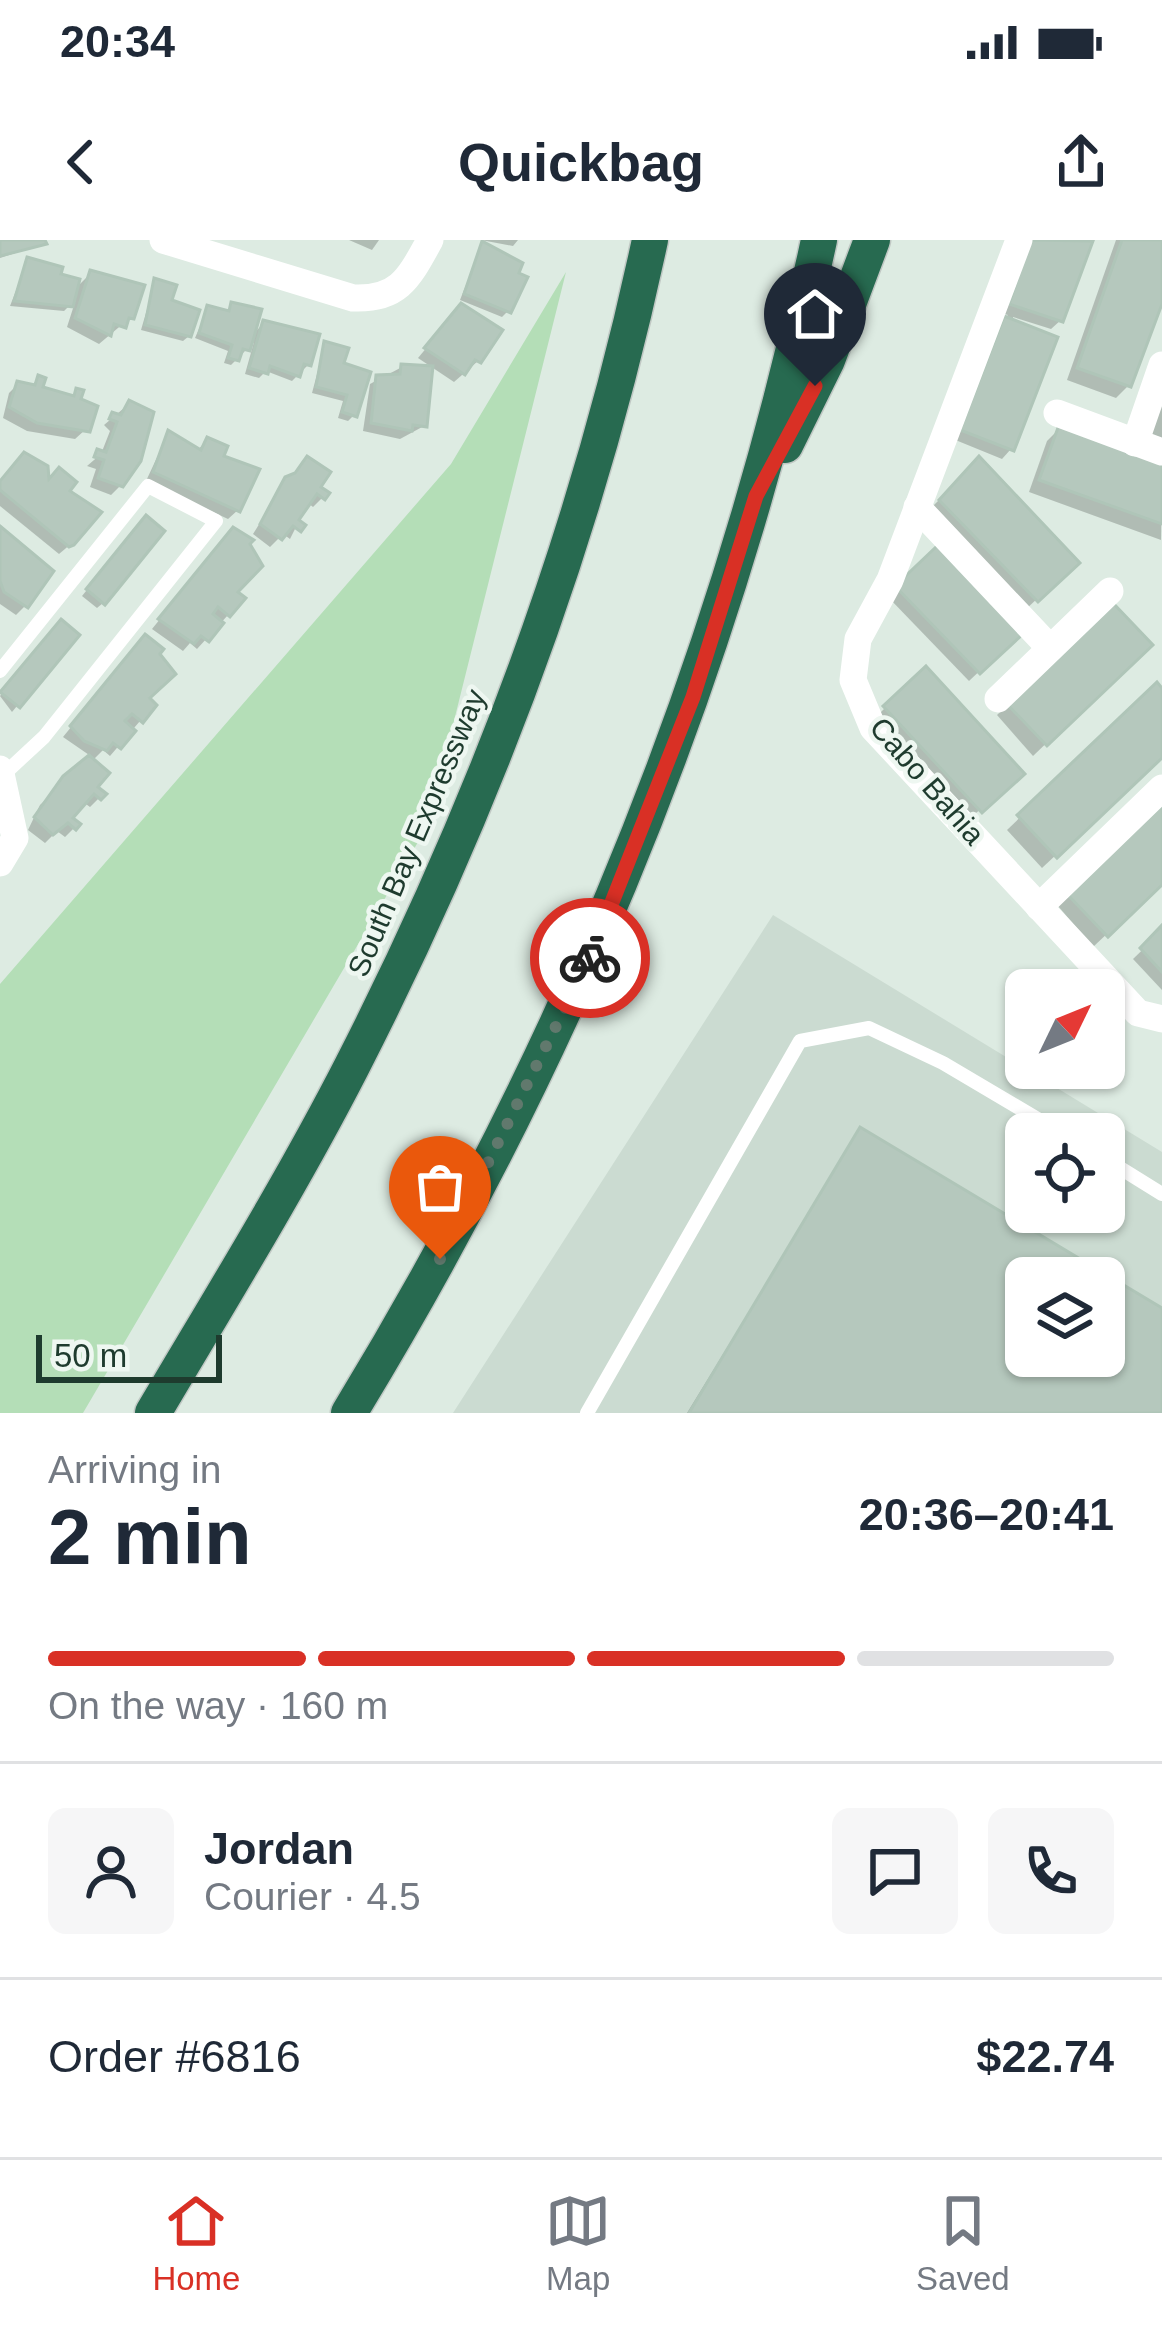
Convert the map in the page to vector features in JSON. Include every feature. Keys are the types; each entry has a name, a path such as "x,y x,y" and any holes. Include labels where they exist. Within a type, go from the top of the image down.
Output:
{"highway":[{"path":"597,449 625,240"},
{"name":"South Bay Expressway","path":"153,1413 340,1089 431,902 516,696 597,449 650,240"},
{"path":"349,1413 456,1231 585,969 666,770 756,496 819,240"},
{"path":"756,496 827,360 872,240"}],"street":[{"path":"163,240 230,249 352,298 381,299 404,286 430,240"},
{"name":"Cabo Bahia","path":"1018,240 890,580 858,639 854,680 874,728 1138,1013 1162,1019"},
{"path":"1057,413 1149,448 1162,364"},
{"path":"917,507 1050,648"},
{"path":"998,699 1111,591"},
{"path":"0,862 15,838 2,772"},
{"path":"1039,908 1162,788"}],"lane":[{"path":"0,671 148,486 215,520 44,737 2,772"},
{"path":"587,1413 800,1041 868,1028 943,1064 1027,1113"},
{"path":"1125,1171 1162,1195"}],"shaded area":[{"path":"773,915 1005,1056 1005,1089 1059,1089 1098,1113 1005,1113 1005,1233 1125,1233 1125,1129 1162,1152 1162,1413 453,1413"}],"green space":[{"path":"566,272 428,825 83,1413 0,1413 0,984 451,464"}],"building":[{"path":"0,240 45,240 47,244 0,256"},
{"path":"1030,240 1093,241 1063,322 1009,304"},
{"path":"1122,240 1162,240 1162,304 1131,387 1077,368"},
{"path":"482,241 523,263 519,273 528,277 511,313 464,294"},
{"path":"27,257 63,267 61,274 80,279 73,307 14,301"},
{"path":"90,270 145,285 134,319 129,318 126,328 114,324 111,336 75,318"},
{"path":"154,278 177,285 172,300 200,310 191,337 145,325"},
{"path":"231,302 262,309 250,351 243,349 239,361 228,358 232,345 199,333 207,305 229,311"},
{"path":"461,303 503,330 481,363 475,360 465,375 424,348"},
{"path":"1004,316 1058,337 1014,451 960,430"},
{"path":"263,320 320,334 311,366 304,364 300,377 270,366 268,374 249,368"},
{"path":"324,341 349,348 344,363 371,372 357,417 342,412 347,395 316,387"},
{"path":"401,364 433,366 427,427 413,425 412,431 371,423 376,375 400,374"},
{"path":"38,375 46,378 43,387 74,396 76,388 84,390 81,399 98,406 90,432 37,423 9,407 17,381 35,385"},
{"path":"129,400 154,412 141,461 123,487 98,478 104,460 94,457 97,449 106,452 117,422 109,419 112,412 121,415"},
{"path":"1059,425 1162,462 1162,524 1039,480"},
{"path":"168,430 201,450 207,437 228,446 224,456 260,469 240,512 153,472"},
{"path":"24,452 48,466 49,479 59,467 77,482 70,491 102,512 74,545 69,547 0,490 0,481"},
{"path":"307,456 331,472 321,487 330,493 325,500 317,494 299,520 306,525 301,532 293,526 282,540 260,524 285,477 295,473"},
{"path":"979,456 1080,563 1038,602 939,500"},
{"path":"146,515 165,531 105,605 86,589"},
{"path":"0,526 54,571 28,608 4,592 0,581"},
{"path":"233,527 254,540 250,544 263,566 238,592 246,598 230,617 218,607 213,614 224,623 209,642 201,636 194,644 158,619"},
{"path":"938,545 1023,634 980,674 895,586"},
{"path":"1113,603 1153,645 1047,746 1007,704"},
{"path":"61,619 80,635 20,708 0,692"},
{"path":"145,634 164,649 160,654 176,674 150,698 157,705 143,723 132,714 125,721 136,731 121,749 113,743 107,751 84,741 70,726"},
{"path":"926,666 1025,774 982,813 883,706"},
{"path":"1157,682 1162,688 1162,758 1057,858 1017,815"},
{"path":"89,755 110,773 98,787 107,794 101,800 94,794 73,818 81,824 76,830 68,823 53,835 34,817 63,776"},
{"path":"1162,805 1162,885 1108,937 1068,895"},
{"path":"1162,925 1162,972 1140,948"},
{"path":"860,1127 1005,1214 1005,1233 1037,1233 1077,1257 1005,1257 1005,1377 1125,1377 1125,1286 1162,1308 1162,1413 689,1413"}],"way so far":[{"path":"440,1259 502,1145 590,958"}],"route":[{"path":"590,958 693,697 756,496 815,386"}]}
